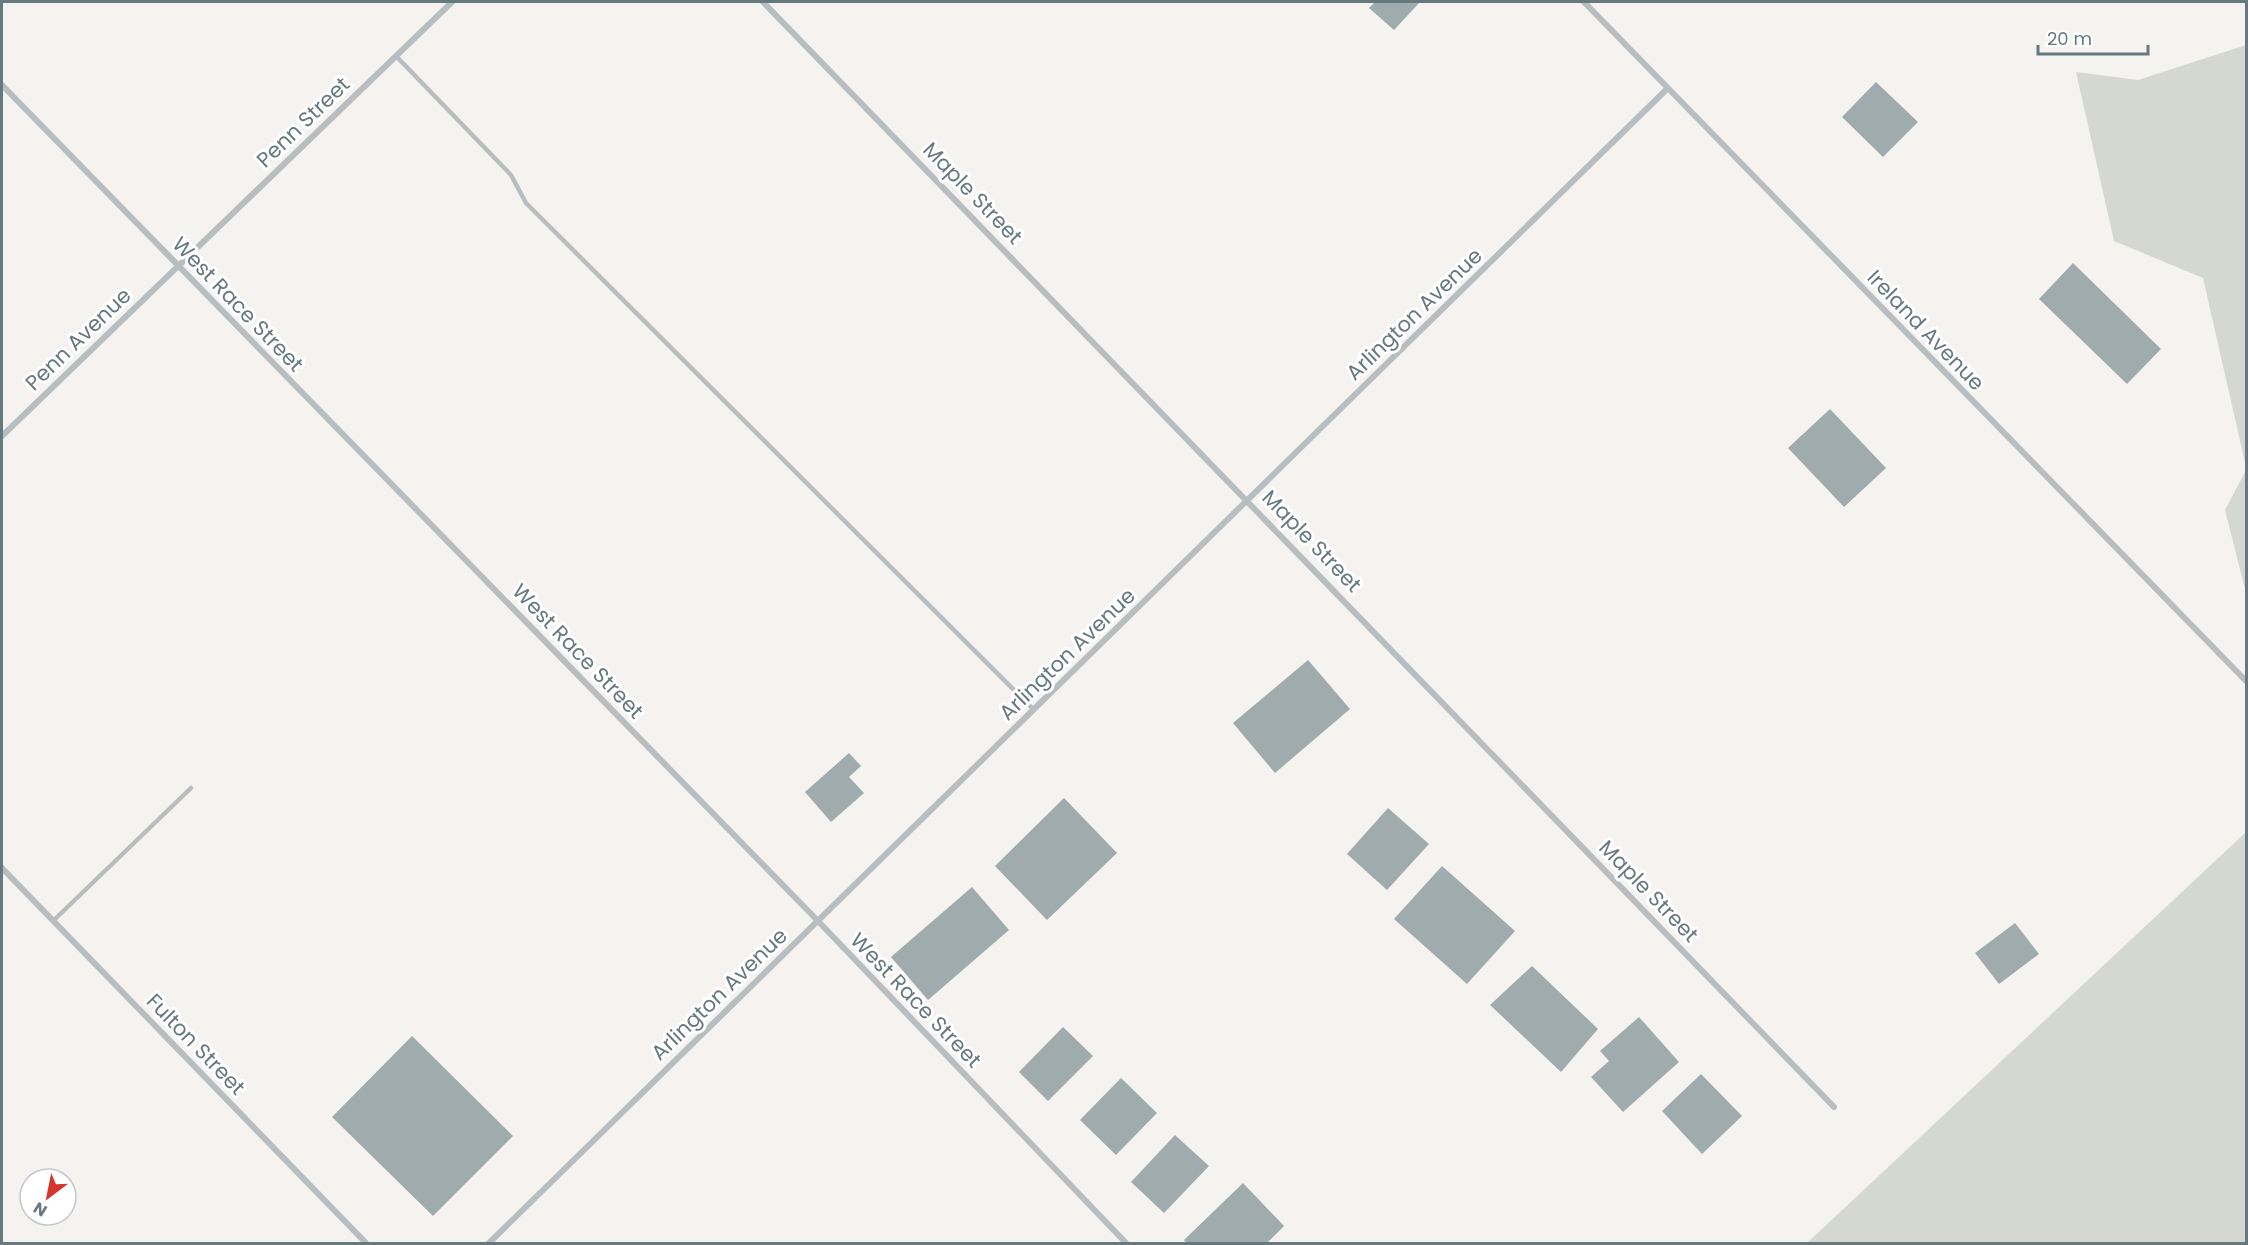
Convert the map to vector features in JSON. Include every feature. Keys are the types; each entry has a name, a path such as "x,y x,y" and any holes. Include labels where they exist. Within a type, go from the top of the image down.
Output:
{"street":[{"name":"Penn Street","path":"178,266 452,2"},
{"name":"Maple Street","path":"764,2 1249,500 1834,1107"},
{"name":"Ireland Avenue","path":"1584,2 2247,681"},
{"name":"West Race Street","path":"2,85 818,921 1127,1244"},
{"name":"Arlington Avenue","path":"488,1244 1668,88"},
{"name":"Penn Avenue","path":"2,436 178,266"},
{"name":"Fulton Street","path":"2,868 366,1244"}],"lane":[{"path":"396,56 511,175 526,203 1034,710"},
{"path":"53,921 191,788"}],"shaded area":[{"path":"2246,45 2246,467 2203,278 2114,241 2076,72 2138,80"},
{"path":"2246,470 2246,593 2225,510"},
{"path":"2246,832 2246,1243 1807,1243"}],"building":[{"path":"1375,2 1420,2 1394,30 1369,8"},
{"path":"1876,82 1918,122 1883,157 1842,117"},
{"path":"2073,263 2161,349 2127,384 2039,299"},
{"path":"1830,409 1886,468 1844,507 1788,448"},
{"path":"1308,660 1350,709 1275,773 1233,723"},
{"path":"849,753 861,766 849,777 864,793 831,822 805,792"},
{"path":"1064,798 1117,853 1047,920 995,866"},
{"path":"1388,808 1429,844 1387,890 1347,854"},
{"path":"1442,866 1515,931 1467,984 1394,919"},
{"path":"972,887 1009,930 928,1000 891,957"},
{"path":"2015,923 2039,954 1999,984 1975,953"},
{"path":"1532,966 1598,1029 1561,1072 1490,1005"},
{"path":"1639,1017 1679,1062 1623,1112 1591,1077 1609,1061 1600,1051"},
{"path":"1063,1027 1093,1056 1048,1101 1019,1072"},
{"path":"412,1036 513,1136 433,1216 332,1117"},
{"path":"1701,1074 1742,1116 1702,1154 1662,1111"},
{"path":"1121,1078 1157,1113 1116,1155 1080,1120"},
{"path":"1175,1135 1209,1166 1164,1213 1131,1182"},
{"path":"1243,1183 1284,1226 1266,1244 1187,1244 1184,1240"}]}
